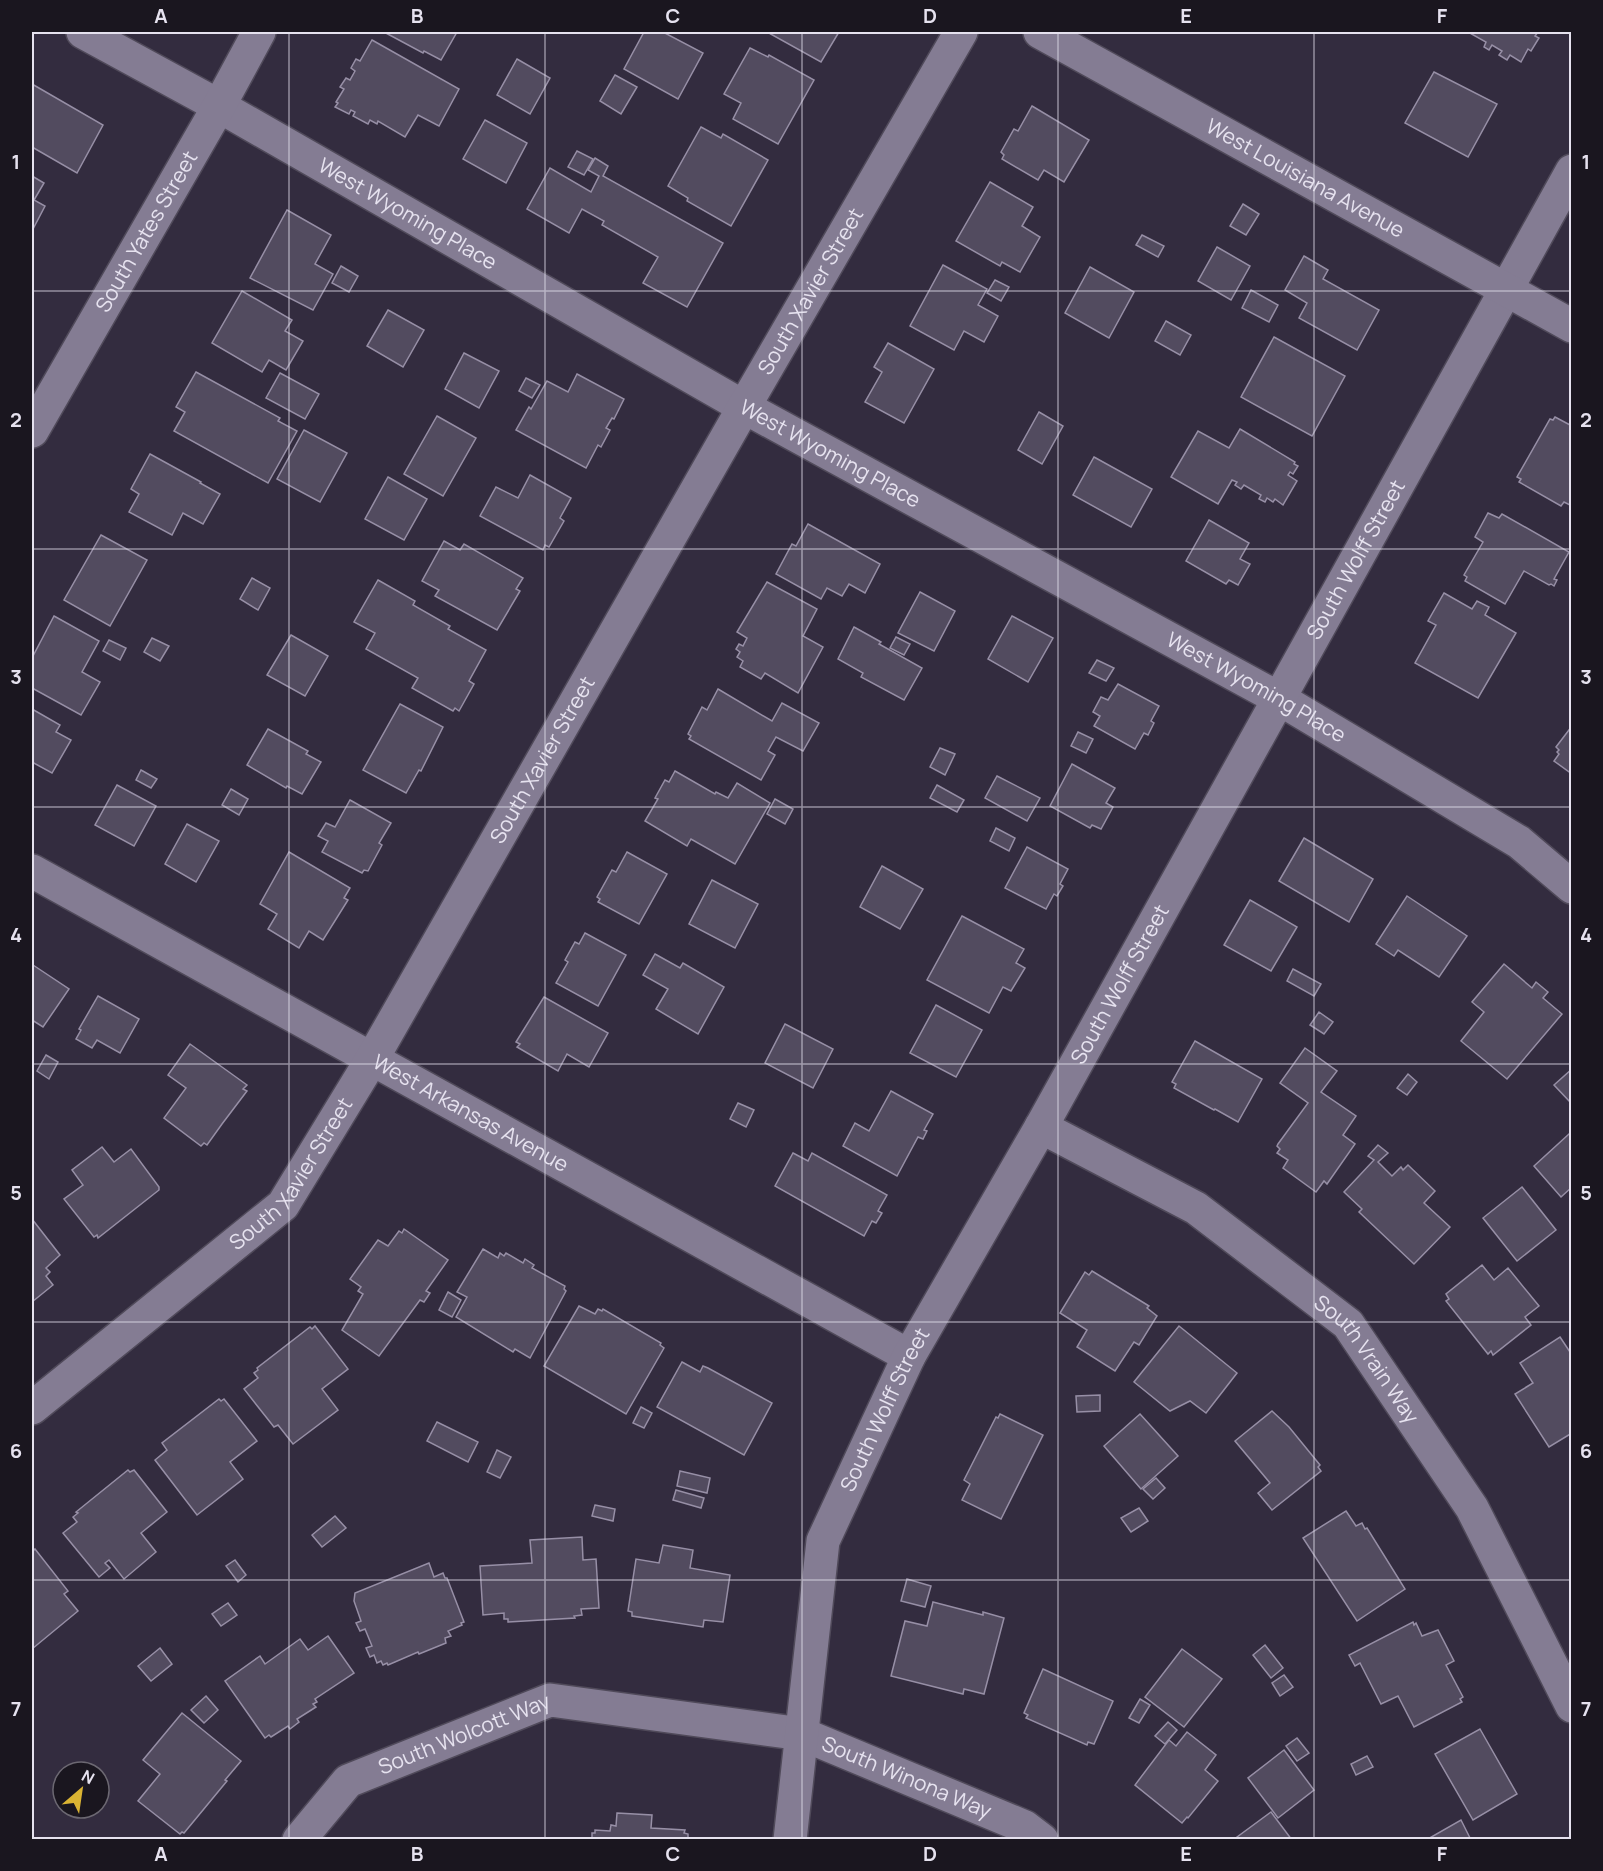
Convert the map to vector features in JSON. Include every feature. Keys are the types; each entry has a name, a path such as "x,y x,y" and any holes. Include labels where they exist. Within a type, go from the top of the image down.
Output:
{"street":[{"name":"West Wyoming Place","path":"82,32 219,106 744,407 1278,698 1519,842 1572,887"},
{"name":"South Yates Street","path":"32,431 219,106 259,32"},
{"name":"South Xavier Street","path":"32,1408 283,1205 372,1059 961,32"},
{"name":"West Louisiana Avenue","path":"1040,32 1572,326"},
{"name":"South Wolff Street","path":"790,1839 823,1541 909,1356 1041,1127 1572,171"},
{"name":"West Arkansas Avenue","path":"32,872 909,1356"},
{"name":"South Vrain Way","path":"1041,1127 1196,1208 1348,1324 1472,1508 1572,1706"},
{"name":"South Wolcott Way","path":"299,1839 348,1781 550,1700 802,1734"},
{"name":"South Winona Way","path":"802,1734 1024,1827 1042,1839"}],"building":[{"path":"384,32 457,32 441,60"},
{"path":"644,32 663,32 703,53 678,99 624,69"},
{"path":"767,32 839,32 821,62"},
{"path":"1468,32 1538,32 1535,36 1539,38 1531,51 1528,49 1521,62 1510,55 1507,60 1499,55 1502,51 1492,45 1489,50 1484,47 1486,42"},
{"path":"372,40 459,89 439,126 418,115 405,137 378,121 377,124 370,120 368,124 353,116 355,112 351,110 349,114 335,107 344,89 340,87 346,78 350,80 355,71 351,68 356,59 360,61"},
{"path":"750,48 768,57 769,55 814,80 778,144 733,119 741,103 724,94"},
{"path":"517,59 550,78 530,114 497,95"},
{"path":"1434,72 1497,104 1468,157 1405,123"},
{"path":"615,75 637,87 621,114 600,101"},
{"path":"32,84 103,125 77,173 32,147"},
{"path":"1032,106 1089,140 1064,182 1044,170 1038,180 1002,159 1004,155 1001,152 1014,129 1018,131"},
{"path":"485,120 527,143 506,183 463,159"},
{"path":"701,127 721,138 723,134 768,160 731,226 687,201 688,198 668,186"},
{"path":"577,151 593,159 584,175 568,167"},
{"path":"595,158 608,166 603,176 723,243 687,307 643,283 658,257 602,225 604,221 582,209 569,233 527,209 550,168 591,192 599,176 588,170"},
{"path":"32,176 44,183 34,200 45,206 32,231"},
{"path":"990,182 1033,207 1022,226 1040,237 1020,272 1002,262 1000,266 956,241"},
{"path":"1243,204 1259,214 1246,235 1230,226"},
{"path":"287,210 331,235 315,264 333,274 313,310 250,278"},
{"path":"1142,235 1164,246 1158,257 1136,245"},
{"path":"1217,247 1250,266 1231,300 1198,281"},
{"path":"1304,256 1328,270 1323,279 1379,310 1357,350 1299,318 1307,303 1285,290"},
{"path":"943,265 987,289 978,305 998,316 984,342 964,331 954,350 910,326"},
{"path":"341,266 358,276 349,292 332,283"},
{"path":"1090,267 1134,292 1109,338 1065,313"},
{"path":"995,280 1009,287 1001,301 987,293"},
{"path":"1251,290 1278,305 1269,322 1242,308"},
{"path":"242,291 292,320 285,331 303,341 286,370 269,360 262,372 212,343"},
{"path":"388,310 424,330 403,367 367,346"},
{"path":"1166,321 1191,335 1180,355 1155,341"},
{"path":"1274,337 1345,376 1312,436 1241,397"},
{"path":"888,343 934,369 904,423 865,402 882,372 874,367"},
{"path":"464,353 499,371 479,408 445,389"},
{"path":"196,372 280,418 278,421 297,431 268,483 174,431 185,412 176,407"},
{"path":"280,373 319,394 305,419 266,398"},
{"path":"577,374 624,399 614,419 612,418 606,428 610,430 601,447 598,445 586,468 516,430 547,381 568,392"},
{"path":"526,378 540,385 532,398 519,391"},
{"path":"1039,412 1063,426 1042,464 1018,450"},
{"path":"437,416 476,438 443,496 404,474"},
{"path":"1555,417 1572,426 1572,506 1564,502 1561,506 1519,482 1521,479 1517,477 1550,419 1553,420"},
{"path":"1240,429 1298,466 1293,474 1290,472 1288,475 1297,481 1283,505 1275,499 1273,502 1267,498 1265,502 1259,499 1261,495 1244,485 1241,489 1235,485 1237,482 1232,480 1218,504 1171,477 1198,431 1229,448"},
{"path":"304,430 347,453 320,502 277,479"},
{"path":"150,454 220,494 203,524 183,513 172,535 129,512 139,494 131,489"},
{"path":"1094,457 1152,489 1131,527 1073,495"},
{"path":"530,475 571,498 560,518 564,521 549,547 545,545 543,550 480,516 496,487 518,498"},
{"path":"388,477 427,499 404,540 365,519"},
{"path":"1488,513 1499,518 1502,514 1569,552 1554,579 1557,580 1554,586 1524,571 1505,604 1465,581 1467,577 1464,575 1483,542 1475,537"},
{"path":"1209,520 1249,543 1240,559 1250,564 1238,585 1229,580 1226,584 1186,561"},
{"path":"808,524 880,564 865,593 849,584 842,596 827,588 821,599 776,574 792,544 796,546"},
{"path":"101,535 147,560 110,626 64,600"},
{"path":"444,541 460,550 464,544 523,578 516,589 520,591 497,630 435,596 439,590 422,581"},
{"path":"252,578 270,588 258,610 240,599"},
{"path":"378,580 415,601 413,605 450,626 448,629 486,650 469,681 474,684 459,711 455,708 453,711 412,688 418,678 366,649 375,633 354,622"},
{"path":"767,582 817,609 803,636 823,647 798,693 765,673 761,679 740,667 743,661 737,657 740,652 736,649 739,644 743,646 747,638 737,632"},
{"path":"920,592 955,611 934,651 898,633"},
{"path":"1444,593 1472,609 1477,601 1489,607 1485,615 1516,633 1478,698 1415,663 1436,625 1428,621"},
{"path":"54,616 99,641 82,672 100,682 81,715 32,688 32,658"},
{"path":"1012,616 1053,638 1028,682 988,659"},
{"path":"854,627 922,668 904,700 861,677 863,673 838,659"},
{"path":"291,635 328,656 305,696 267,675"},
{"path":"896,637 910,644 904,655 890,648"},
{"path":"152,638 169,646 160,661 144,652"},
{"path":"109,640 126,648 120,660 103,651"},
{"path":"1097,660 1114,668 1106,681 1089,673"},
{"path":"1118,684 1159,706 1151,721 1154,723 1148,735 1144,733 1135,749 1094,726 1100,716 1093,712 1101,697 1108,700"},
{"path":"718,689 772,721 782,703 819,723 803,751 776,737 768,751 775,755 761,780 689,739 691,736 688,734 702,707 707,710"},
{"path":"400,704 443,727 421,771 419,770 406,793 363,770"},
{"path":"32,709 60,725 56,732 71,740 52,773 32,762"},
{"path":"1572,726 1572,774 1554,761 1559,754 1556,747"},
{"path":"268,729 308,751 306,754 321,762 302,794 287,786 286,788 247,765"},
{"path":"1078,732 1093,739 1086,753 1071,746"},
{"path":"940,748 955,754 945,775 930,767"},
{"path":"1072,764 1115,788 1106,803 1113,807 1101,829 1092,825 1090,828 1050,806"},
{"path":"141,770 157,779 151,788 136,780"},
{"path":"675,771 715,794 716,792 728,798 737,783 770,803 735,864 691,839 687,846 645,821 658,799 655,798 665,780 669,782"},
{"path":"997,776 1040,798 1027,821 985,798"},
{"path":"117,785 156,806 134,846 95,825"},
{"path":"937,785 964,800 957,812 930,798"},
{"path":"231,789 248,799 239,815 222,805"},
{"path":"775,799 793,809 785,824 767,814"},
{"path":"350,800 391,823 379,843 382,845 368,871 364,870 362,873 322,852 328,841 318,836 326,823 335,827"},
{"path":"187,824 219,841 196,882 165,864"},
{"path":"996,828 1015,838 1009,851 990,841"},
{"path":"1304,838 1373,879 1349,922 1279,881"},
{"path":"1027,847 1068,869 1060,884 1063,886 1057,896 1054,894 1046,909 1005,888"},
{"path":"289,852 350,888 344,898 348,900 323,940 309,931 299,948 268,929 277,914 260,904"},
{"path":"627,852 667,874 639,924 598,902 600,899 597,897 612,870 616,872"},
{"path":"882,866 923,889 900,929 860,907"},
{"path":"712,880 758,904 735,948 689,924"},
{"path":"1407,896 1467,936 1439,977 1398,950 1394,956 1376,944"},
{"path":"1250,900 1297,927 1271,971 1224,945"},
{"path":"962,916 1024,949 1016,963 1025,968 1011,991 1003,987 989,1013 927,980"},
{"path":"585,933 626,955 598,1006 556,983 568,962 565,960 575,942 579,944"},
{"path":"655,954 680,968 683,963 724,987 698,1034 656,1009 668,989 643,975"},
{"path":"1504,964 1532,988 1536,982 1548,992 1543,998 1562,1014 1507,1079 1461,1041 1484,1012 1472,1002"},
{"path":"33,965 69,989 43,1027 32,1020"},
{"path":"1293,969 1321,984 1314,996 1287,981"},
{"path":"98,996 139,1019 120,1053 97,1040 92,1048 76,1039 81,1030 79,1029"},
{"path":"544,997 608,1033 589,1067 567,1054 558,1071 517,1047 520,1044 516,1042"},
{"path":"936,1005 982,1030 956,1077 910,1053"},
{"path":"1319,1012 1333,1022 1324,1034 1310,1025"},
{"path":"785,1024 833,1049 813,1088 765,1063"},
{"path":"1195,1041 1262,1079 1238,1122 1174,1088 1176,1084 1172,1082"},
{"path":"190,1044 247,1085 243,1089 247,1091 207,1145 204,1143 201,1146 164,1118 186,1088 168,1075"},
{"path":"1305,1048 1337,1071 1321,1092 1356,1116 1343,1135 1355,1144 1327,1184 1324,1181 1316,1192 1283,1168 1288,1160 1277,1153 1280,1149 1278,1144 1308,1103 1280,1083"},
{"path":"46,1055 58,1062 49,1079 37,1071"},
{"path":"1572,1069 1572,1104 1554,1085"},
{"path":"1408,1074 1417,1082 1407,1095 1397,1088"},
{"path":"891,1091 933,1114 924,1130 927,1131 923,1139 918,1137 897,1176 843,1146 855,1123 869,1131"},
{"path":"738,1103 754,1110 746,1127 730,1119"},
{"path":"1569,1134 1572,1137 1572,1187 1561,1197 1534,1166"},
{"path":"1378,1145 1388,1153 1378,1162 1392,1176 1401,1167 1403,1170 1408,1165 1435,1191 1424,1203 1450,1227 1414,1264 1359,1212 1362,1209 1344,1192 1374,1160 1368,1156"},
{"path":"102,1147 114,1162 131,1149 159,1190 98,1238 97,1235 94,1237 64,1199 83,1185 72,1170"},
{"path":"793,1153 808,1161 812,1153 887,1195 878,1211 882,1213 876,1223 872,1221 864,1236 775,1186"},
{"path":"1522,1187 1556,1230 1517,1261 1483,1218"},
{"path":"32,1219 60,1255 46,1268 50,1272 46,1276 53,1285 32,1302"},
{"path":"404,1229 448,1260 426,1291 430,1293 424,1302 420,1300 379,1356 342,1330 363,1294 358,1291 361,1287 350,1279 378,1240 388,1246 399,1231 402,1233"},
{"path":"483,1249 498,1258 500,1253 504,1256 506,1253 523,1263 525,1259 534,1265 532,1268 565,1286 566,1291 530,1358 515,1349 513,1352 456,1317 467,1297 457,1292"},
{"path":"1482,1265 1494,1280 1508,1268 1539,1306 1525,1317 1531,1325 1493,1355 1491,1351 1488,1354 1446,1301 1449,1299 1446,1294"},
{"path":"1092,1271 1149,1306 1147,1308 1157,1316 1139,1345 1134,1342 1115,1371 1077,1347 1087,1330 1060,1313 1085,1272 1089,1275"},
{"path":"448,1292 461,1300 452,1317 439,1310"},
{"path":"579,1306 595,1314 598,1309 602,1311 603,1309 661,1343 660,1345 664,1348 626,1414 544,1366"},
{"path":"315,1326 348,1369 322,1389 338,1410 293,1444 278,1425 274,1427 244,1389 258,1378 254,1373 258,1370 257,1368 310,1327 312,1329"},
{"path":"1179,1326 1237,1373 1206,1413 1190,1401 1170,1411 1134,1382"},
{"path":"1560,1337 1572,1355 1572,1433 1549,1447 1515,1394 1533,1383 1520,1363"},
{"path":"682,1362 700,1372 703,1366 708,1368 772,1403 744,1455 657,1407"},
{"path":"1100,1395 1100,1411 1077,1412 1076,1396"},
{"path":"219,1399 221,1401 224,1399 257,1441 230,1462 243,1479 197,1515 155,1460 167,1450 162,1443"},
{"path":"641,1407 652,1413 644,1428 633,1423"},
{"path":"1272,1411 1289,1427 1320,1465 1318,1467 1321,1471 1272,1510 1258,1493 1270,1483 1235,1441"},
{"path":"1000,1414 1043,1435 1001,1519 962,1500 970,1484 964,1480 996,1417 998,1418"},
{"path":"1140,1414 1178,1456 1141,1489 1104,1446"},
{"path":"437,1422 478,1442 468,1462 427,1441"},
{"path":"497,1450 511,1457 500,1478 487,1472"},
{"path":"128,1470 130,1472 134,1470 167,1512 141,1533 156,1552 124,1579 109,1560 105,1563 110,1568 99,1577 63,1533 77,1522 73,1517 78,1513 76,1512"},
{"path":"680,1471 710,1478 707,1493 677,1486"},
{"path":"1156,1478 1165,1488 1153,1499 1143,1489"},
{"path":"676,1490 704,1498 701,1508 673,1500"},
{"path":"595,1505 615,1509 613,1521 592,1516"},
{"path":"1139,1508 1148,1521 1131,1532 1121,1518"},
{"path":"1346,1511 1356,1526 1362,1523 1365,1529 1367,1528 1405,1589 1357,1621 1303,1538"},
{"path":"335,1516 346,1528 322,1547 312,1535"},
{"path":"582,1537 583,1560 596,1559 599,1608 581,1609 582,1615 574,1616 575,1618 508,1622 508,1619 504,1619 504,1613 483,1615 480,1566 532,1563 530,1540"},
{"path":"663,1545 693,1550 690,1568 730,1575 723,1622 704,1620 703,1627 632,1616 632,1612 628,1611 636,1559 659,1563"},
{"path":"35,1549 68,1591 64,1594 78,1611 32,1649 32,1552"},
{"path":"235,1560 246,1575 238,1582 226,1566"},
{"path":"429,1563 434,1577 443,1573 447,1578 464,1622 448,1631 451,1636 445,1638 446,1643 388,1665 387,1663 383,1665 381,1661 377,1663 374,1655 370,1657 366,1648 372,1646 365,1629 360,1631 356,1623 361,1621 354,1601 355,1593"},
{"path":"907,1579 931,1586 925,1607 901,1601"},
{"path":"933,1602 1004,1618 984,1694 964,1689 963,1694 891,1676 905,1621 927,1626"},
{"path":"228,1603 237,1615 221,1626 212,1614"},
{"path":"1413,1622 1414,1625 1416,1623 1422,1636 1438,1630 1454,1661 1446,1665 1463,1697 1460,1699 1462,1702 1414,1727 1398,1696 1381,1704 1360,1663 1355,1666 1349,1655"},
{"path":"328,1636 354,1673 315,1699 317,1702 313,1704 316,1707 297,1719 299,1722 290,1729 288,1726 271,1737 269,1735 265,1738 225,1681 260,1656 265,1664 300,1639 308,1650"},
{"path":"1265,1645 1283,1668 1271,1678 1253,1655"},
{"path":"160,1648 172,1664 151,1681 138,1666"},
{"path":"1182,1649 1222,1679 1184,1727 1145,1697"},
{"path":"1043,1669 1113,1701 1094,1744 1088,1742 1087,1745 1026,1718 1028,1715 1024,1713"},
{"path":"1284,1675 1293,1687 1280,1696 1272,1683"},
{"path":"206,1696 218,1710 204,1723 191,1710"},
{"path":"1140,1699 1150,1705 1139,1723 1129,1718"},
{"path":"182,1713 241,1761 184,1833 180,1834 138,1801 160,1774 143,1760"},
{"path":"1168,1722 1177,1730 1165,1744 1155,1736"},
{"path":"1480,1729 1517,1794 1473,1820 1435,1754"},
{"path":"1187,1732 1216,1755 1205,1770 1218,1781 1182,1823 1135,1785 1169,1740 1176,1746"},
{"path":"1297,1738 1309,1753 1297,1761 1286,1746"},
{"path":"1284,1750 1314,1790 1278,1818 1248,1778"},
{"path":"1367,1756 1373,1767 1356,1775 1351,1764"},
{"path":"1271,1812 1292,1840 1233,1840"},
{"path":"617,1813 652,1815 651,1828 685,1830 684,1833 688,1834 688,1840 592,1840 592,1833 595,1833 595,1830 610,1831 611,1825 616,1826"},
{"path":"1461,1820 1471,1840 1426,1840"}]}
